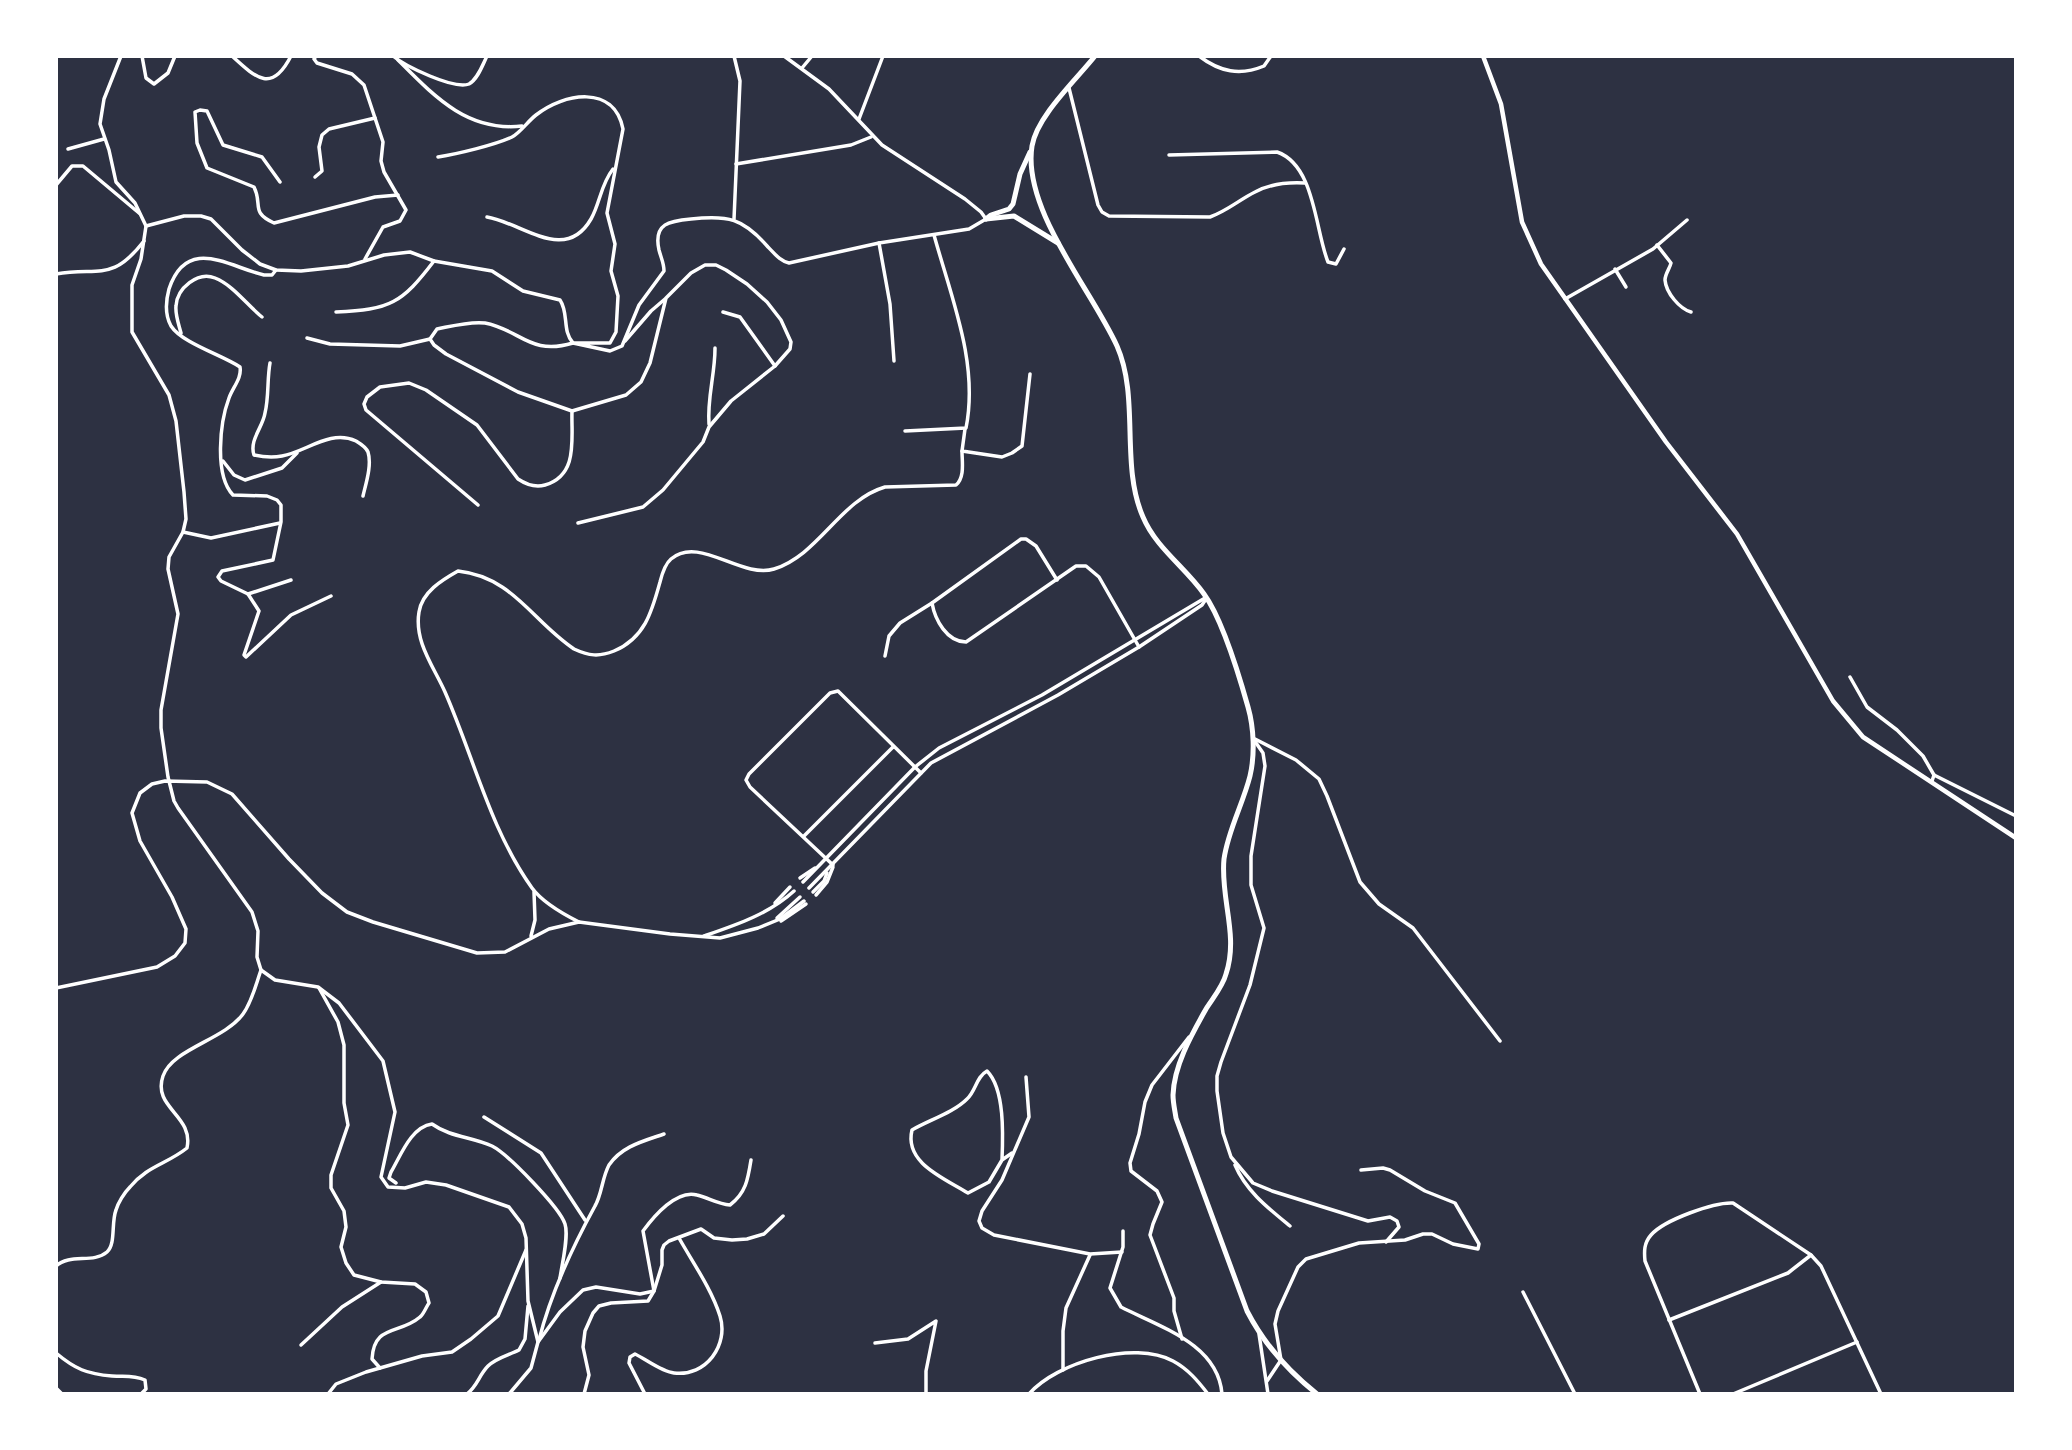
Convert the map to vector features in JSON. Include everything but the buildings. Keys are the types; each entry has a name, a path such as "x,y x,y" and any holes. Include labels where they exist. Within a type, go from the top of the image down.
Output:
{"main road":[{"path":"986,219 1009,209 1013,204 1020,174 1038,130 1095,56"},
{"path":"1483,56 1501,103 1524,227 1541,264 1666,442 1737,534 1838,709 1864,737 2016,838"},
{"path":"1032,149 1033,185 1060,244 1106,326 1122,362 1126,377 1134,483 1143,517 1161,545 1207,597 1217,616 1248,707 1253,738 1251,775 1224,858 1224,880 1232,940 1230,960 1226,977 1193,1032 1177,1074 1173,1095 1176,1118 1247,1311 1259,1334 1295,1377 1317,1394"},
{"path":"986,219 1014,216 1060,244"}],"street":[{"path":"121,56 101,111 100,124 116,182 142,215 146,226 132,285 132,332 169,395 176,421 186,519 183,532 171,552 168,569 178,614 161,710 170,788 178,808 251,912 258,931 257,957 261,970 275,980 318,987 339,1003 383,1061 395,1112 381,1177 388,1186 405,1188 426,1182 446,1185 509,1207 522,1224 527,1249 528,1301 525,1339 519,1350 486,1367 476,1387 467,1394"},
{"path":"142,56 146,78 154,84 168,73 175,56"},
{"path":"232,56 260,78 272,79 279,76 291,56"},
{"path":"316,56 314,59 317,63 359,79 383,142 381,161 384,172 407,209 400,220 383,227 364,261"},
{"path":"393,56 446,105 480,123 505,128 524,126"},
{"path":"398,60 450,84 461,85 469,84 476,78 487,56"},
{"path":"734,56 740,81 734,219"},
{"path":"622,345 639,305 664,271 658,241 659,231 664,224 671,221 713,217 734,219 753,230 779,259 789,263 878,243 969,229 986,219 965,199 871,136 859,119 830,89 784,56"},
{"path":"802,68 812,56"},
{"path":"859,119 883,56"},
{"path":"1199,56 1226,71 1241,72 1264,66 1270,56"},
{"path":"1069,88 1098,205 1102,212 1109,216 1210,217 1222,213 1257,190 1289,182 1305,183"},
{"path":"307,338 330,344 400,346 430,339 437,329 475,322 488,324 539,346 610,342 616,332 618,296 611,271 615,244 607,213 623,130 621,121 608,104 598,98 580,96 556,103 536,115 509,139 438,157"},
{"path":"281,182 262,157 223,145 207,111 195,112 197,143 207,168 254,187 258,211 263,218 274,223 375,197 398,195"},
{"path":"315,177 322,171 319,147 322,135 329,129 375,118"},
{"path":"736,164 851,145 871,136"},
{"path":"68,149 104,139"},
{"path":"1169,155 1277,152 1286,155 1294,162 1305,183 1328,262 1336,264 1344,250"},
{"path":"56,185 72,166 83,166 142,215"},
{"path":"487,217 504,220 540,237 559,241 572,239 589,222 607,176 615,167"},
{"path":"146,226 184,216 211,219 242,250 260,264 276,270 301,271 348,266 384,254 410,252 434,261 492,271 523,291 560,300 564,305 566,332 573,343 610,351 622,345 651,311 691,273 705,265 716,265 747,284 767,302 781,320 789,334 790,349 775,366 731,401 709,427 703,442 681,470 647,505 578,523"},
{"path":"1565,299 1657,245 1686,220"},
{"path":"579,922 533,890 496,824 446,693 420,638 419,611 423,600 431,589 458,571 485,577 503,585 573,649 587,655 605,655 630,642 642,629 652,610 668,562 679,553 705,554 752,570 776,568 799,556 859,500 874,490 885,487 956,485 962,474 970,383 965,351 934,235"},
{"path":"56,274 108,270 122,265 145,239"},
{"path":"878,243 890,304 894,360"},
{"path":"1657,245 1671,263 1665,279 1667,287 1675,302 1691,312"},
{"path":"276,270 272,275 264,275 211,257 191,261 178,271 170,287 167,313 170,325 181,335 240,367 241,374 228,400 220,435 227,488 233,495 267,496 281,505 275,558 271,562 222,570 219,573 220,581 248,594 259,611 244,655 246,657 291,615 331,596"},
{"path":"336,312 386,306 402,298 434,261"},
{"path":"1615,268 1626,287"},
{"path":"181,335 175,308 177,298 183,288 199,277 217,278 261,317"},
{"path":"430,339 446,354 518,392 572,411 626,394 640,382 650,363 666,298"},
{"path":"723,312 740,317 775,366"},
{"path":"709,427 707,406 715,377 715,348"},
{"path":"270,363 265,413 252,448 254,454 271,457 298,452"},
{"path":"962,451 1002,457 1022,446 1030,374"},
{"path":"478,505 366,410 364,404 373,390 409,383 426,390 477,425 518,479 535,486 552,482 567,469 572,449 572,411"},
{"path":"905,431 965,428"},
{"path":"222,459 234,475 245,480 282,468 308,446 331,439 346,438 365,446 368,453 369,467 363,496"},
{"path":"183,532 211,538 281,522"},
{"path":"885,656 892,629 1021,539 1026,539 1036,546 1057,580"},
{"path":"932,603 940,625 947,634 955,640 966,642 1076,566 1086,566 1093,570 1139,647"},
{"path":"248,594 291,580"},
{"path":"802,880 827,859 915,767 939,748 1042,695 1199,599 1207,597"},
{"path":"833,865 827,882 813,892 824,881 827,871 921,773 942,756 1012,721 1139,647 1202,605 1207,597"},
{"path":"1850,677 1867,707 1897,730 1923,756 1934,775 2016,816"},
{"path":"833,865 750,787 746,780 749,774 830,692 838,691 921,773"},
{"path":"1253,738 1296,760 1319,779 1360,882 1379,904 1413,928 1500,1041"},
{"path":"1253,738 1263,753 1265,766 1251,856 1251,885 1264,928 1250,985 1221,1062 1217,1091 1223,1133 1241,1179 1252,1193 1290,1226"},
{"path":"804,836 893,747"},
{"path":"1932,781 1934,775"},
{"path":"56,988 157,967 175,956 185,943 186,929 173,897 140,841 132,819 133,806 140,793 146,787 159,782 207,782 232,794 322,893 347,912 477,953 505,952 549,929 579,922 720,938 758,928 782,918 803,900"},
{"path":"702,936 745,921 773,905 792,889"},
{"path":"531,937 535,920 533,890"},
{"path":"56,1266 66,1260 92,1258 108,1252 113,1242 112,1227 116,1209 129,1187 150,1168 174,1158 187,1148 190,1136 184,1123 172,1112 163,1095 162,1078 169,1064 225,1032 244,1014 261,970"},
{"path":"318,987 338,1022 344,1045 344,1103 348,1125 331,1175 331,1188 344,1211 346,1227 341,1247 346,1263 354,1275 382,1282 415,1284 426,1292 429,1303 421,1317 382,1334 373,1347 372,1359 380,1368"},
{"path":"1182,1339 1174,1311 1174,1298 1150,1235 1162,1202 1157,1191 1131,1171 1130,1163 1145,1102 1152,1085 1193,1032"},
{"path":"1002,1160 999,1098 992,1076 987,1071 982,1074 969,1098 912,1130 909,1142 922,1163 968,1193 993,1178 1002,1160 1012,1153"},
{"path":"1026,1077 1029,1117 1002,1180 982,1211 979,1221 982,1228 994,1236 1090,1254 1122,1252"},
{"path":"484,1117 541,1153 585,1220"},
{"path":"396,1184 389,1178 391,1172 415,1132 424,1125 432,1124 442,1131 492,1146 503,1154 560,1214 566,1227 560,1278"},
{"path":"509,1394 531,1368 546,1311 585,1220 596,1204 610,1164 635,1143 664,1134"},
{"path":"1231,1157 1254,1183 1272,1191 1368,1221 1390,1217 1398,1221 1399,1227 1386,1242"},
{"path":"654,1291 643,1231 655,1214 683,1195 695,1194 716,1203 730,1205 738,1199 747,1184 751,1160"},
{"path":"1267,1381 1281,1360 1275,1324 1278,1311 1298,1267 1306,1259 1359,1243 1405,1240 1423,1234 1432,1234 1453,1244 1478,1249 1479,1244 1455,1203 1424,1191 1390,1170 1362,1170"},
{"path":"1700,1394 1644,1261 1643,1248 1650,1236 1662,1226 1721,1203 1733,1203 1811,1255 1821,1266 1881,1394"},
{"path":"584,1394 589,1375 583,1347 593,1313 599,1306 611,1303 648,1301 662,1265 662,1250 668,1241 701,1229 714,1238 747,1239 764,1234 783,1216"},
{"path":"1123,1231 1122,1252 1110,1288 1116,1301 1121,1307 1202,1351 1215,1368 1223,1394"},
{"path":"645,1394 629,1363 630,1357 635,1354 671,1373 692,1373 710,1361 720,1345 721,1318 707,1286 678,1238"},
{"path":"328,1394 337,1384 422,1356 452,1352 471,1339 498,1316 527,1249"},
{"path":"1063,1370 1066,1308 1090,1254"},
{"path":"1669,1320 1788,1273 1811,1255"},
{"path":"301,1345 342,1307 382,1282"},
{"path":"538,1342 560,1312 583,1290 596,1287 640,1294 654,1291"},
{"path":"1523,1292 1575,1394"},
{"path":"528,1301 538,1342"},
{"path":"875,1343 908,1339 936,1321 926,1371 926,1394"},
{"path":"1259,1334 1268,1394"},
{"path":"1732,1394 1857,1342"},
{"path":"56,1353 76,1370 112,1376 134,1375 145,1380 146,1389 141,1394"},
{"path":"1029,1394 1038,1383 1063,1370 1119,1353 1151,1354 1175,1361 1188,1370 1208,1394"},
{"path":"56,1388 62,1394"}]}
